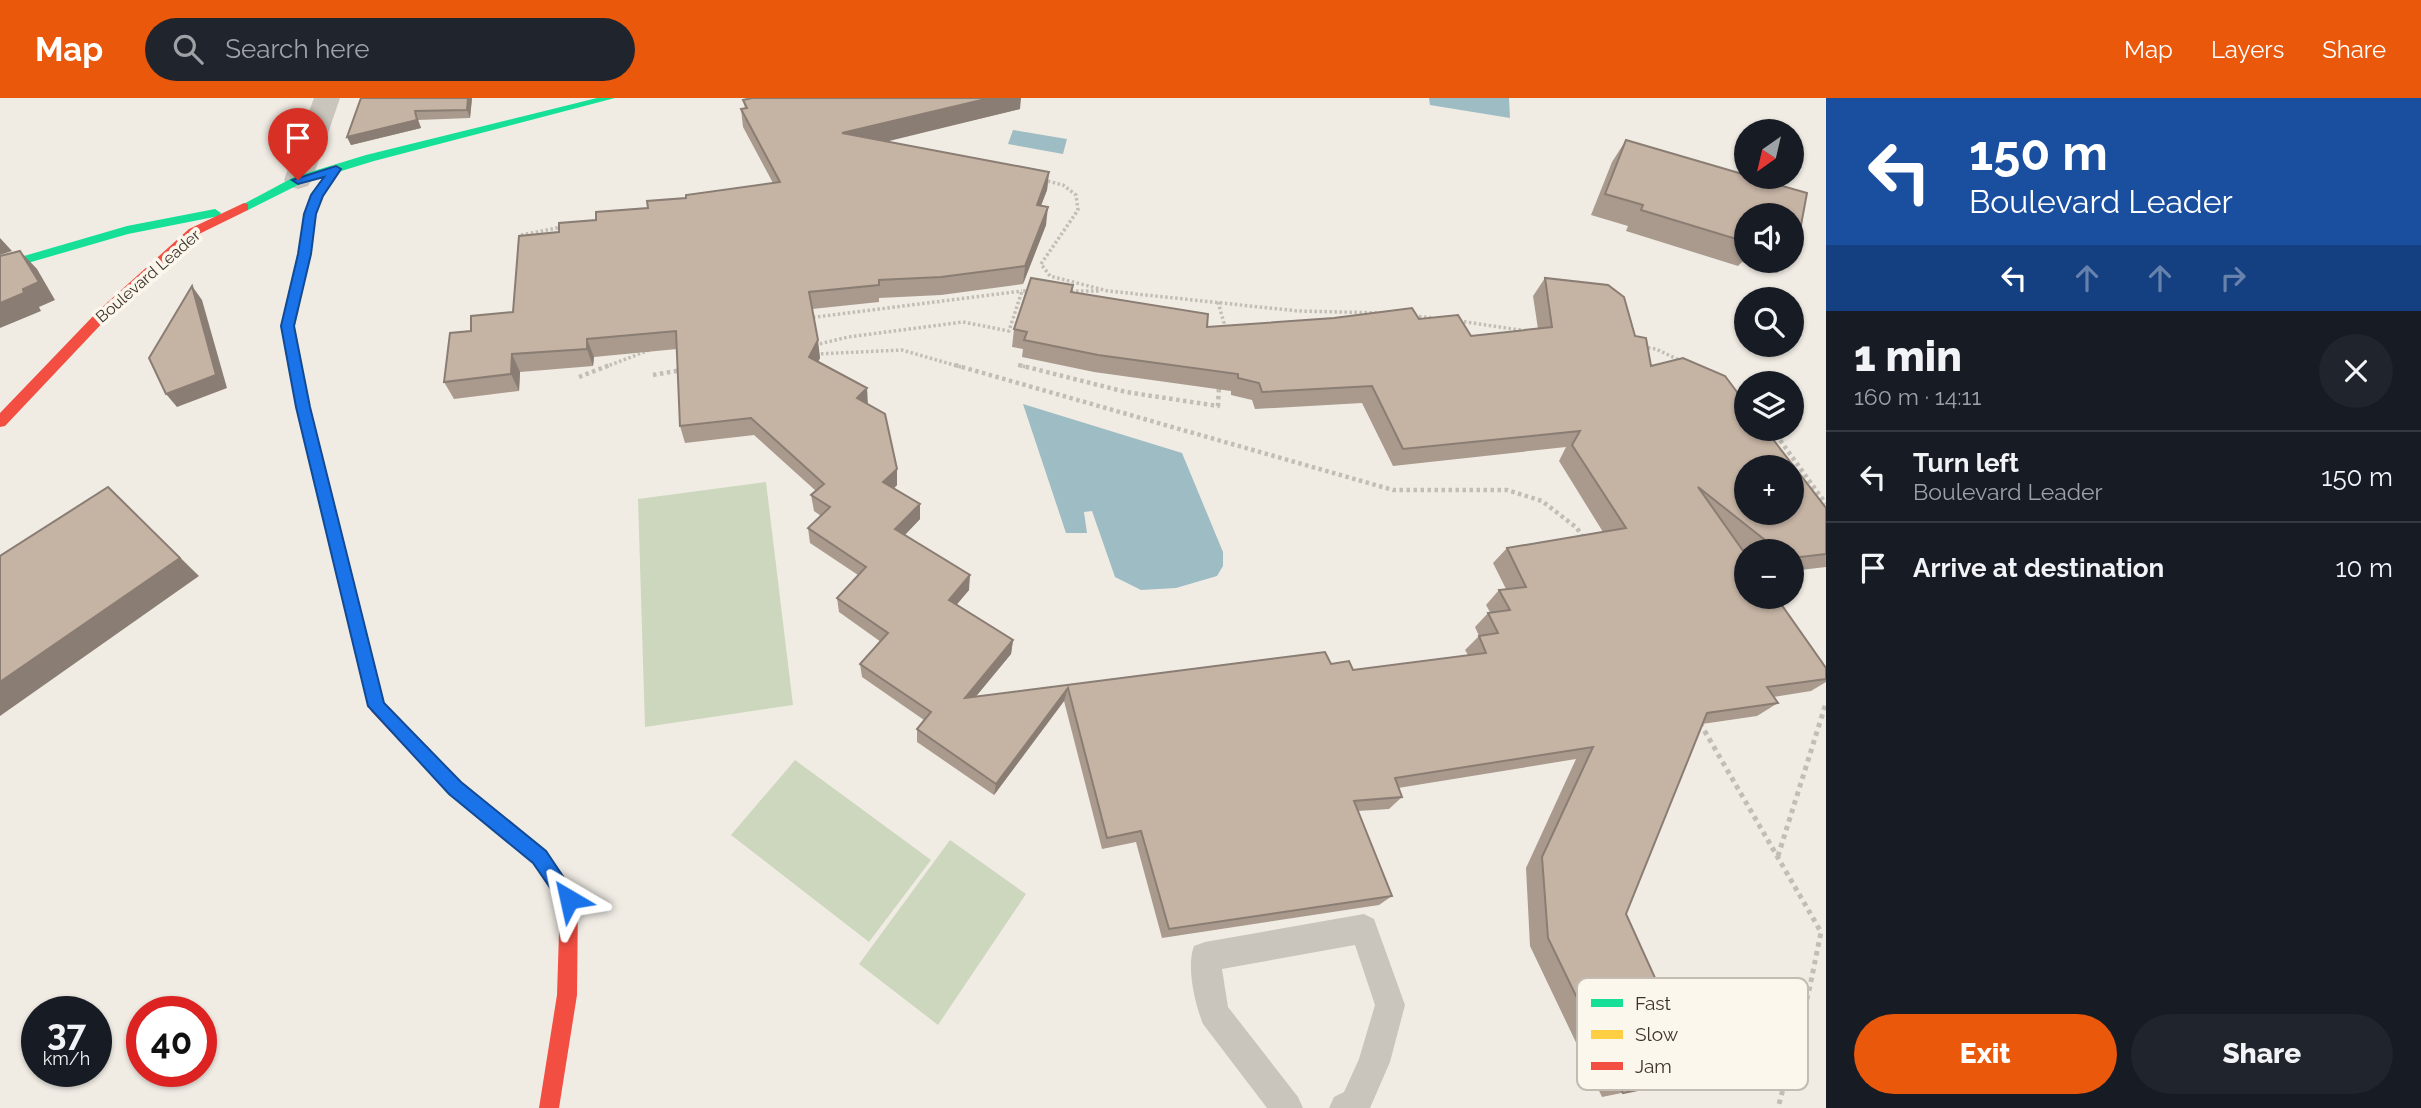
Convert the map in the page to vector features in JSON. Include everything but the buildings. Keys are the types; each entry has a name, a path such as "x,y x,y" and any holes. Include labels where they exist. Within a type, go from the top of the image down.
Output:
{"street":[{"path":"298,180 327,98"},
{"name":"Boulevard Leader","path":"0,422 103,314 193,232 298,180 370,158 610,98"},
{"path":"336,169 317,195 310,214 288,326 303,407 377,706 455,788 539,857 569,899 567,995 548,1108"},
{"path":"0,267 127,230 244,206"}],"lane":[{"path":"1287,1108 1214,1013 1205,957 1364,929 1390,1005 1374,1062 1354,1104 1345,1108"}],"path":[{"path":"1038,179 1063,185 1076,195 1078,210 1041,264 1050,276 1108,291"},
{"path":"521,235 575,224"},
{"path":"809,347 848,337 963,322 1009,331 1022,290"},
{"path":"802,319 1034,290"},
{"path":"1059,291 1108,291 1298,311 1387,313"},
{"path":"1218,302 1224,323 1223,337"},
{"path":"1412,316 1437,319"},
{"path":"1449,320 1539,333"},
{"path":"1630,345 1656,349 1692,366"},
{"path":"579,377 659,346"},
{"path":"810,354 902,350 1393,490 1507,490 1542,502 1577,528 1584,539"},
{"path":"1018,365 1126,392 1218,406 1220,378"},
{"path":"653,375 692,369"},
{"path":"1781,441 1826,504"},
{"path":"1777,857 1826,703"},
{"path":"1699,721 1821,932 1808,995"},
{"path":"1778,1108 1783,1090"}],"green space":[{"path":"766,482 793,705 645,727 638,499"},
{"path":"795,760 931,860 869,942 731,835"},
{"path":"950,840 1026,894 938,1025 859,964"}],"water":[{"path":"1429,98 1509,98 1510,118 1430,105"},
{"path":"1013,130 1067,139 1063,154 1008,144"},
{"path":"1023,404 1182,453 1223,552 1223,566 1217,576 1176,588 1141,590 1115,577 1092,511 1084,512 1087,533 1066,533"}],"traffic: fast":[{"path":"244,207 298,180 370,158 610,98"},
{"path":"0,267 127,230 215,213"}],"traffic: slow":[{"path":"336,169 317,195 310,214 305,254 288,326 303,407 360,639"}],"traffic: jam":[{"path":"0,422 103,314 193,232 244,207"},
{"path":"360,639 377,706 455,788 539,857 569,899 567,995 549,1108"}],"route":[{"path":"298,180 336,169 317,195 310,214 288,326 303,407 377,706 455,788 539,857 569,899"}]}
